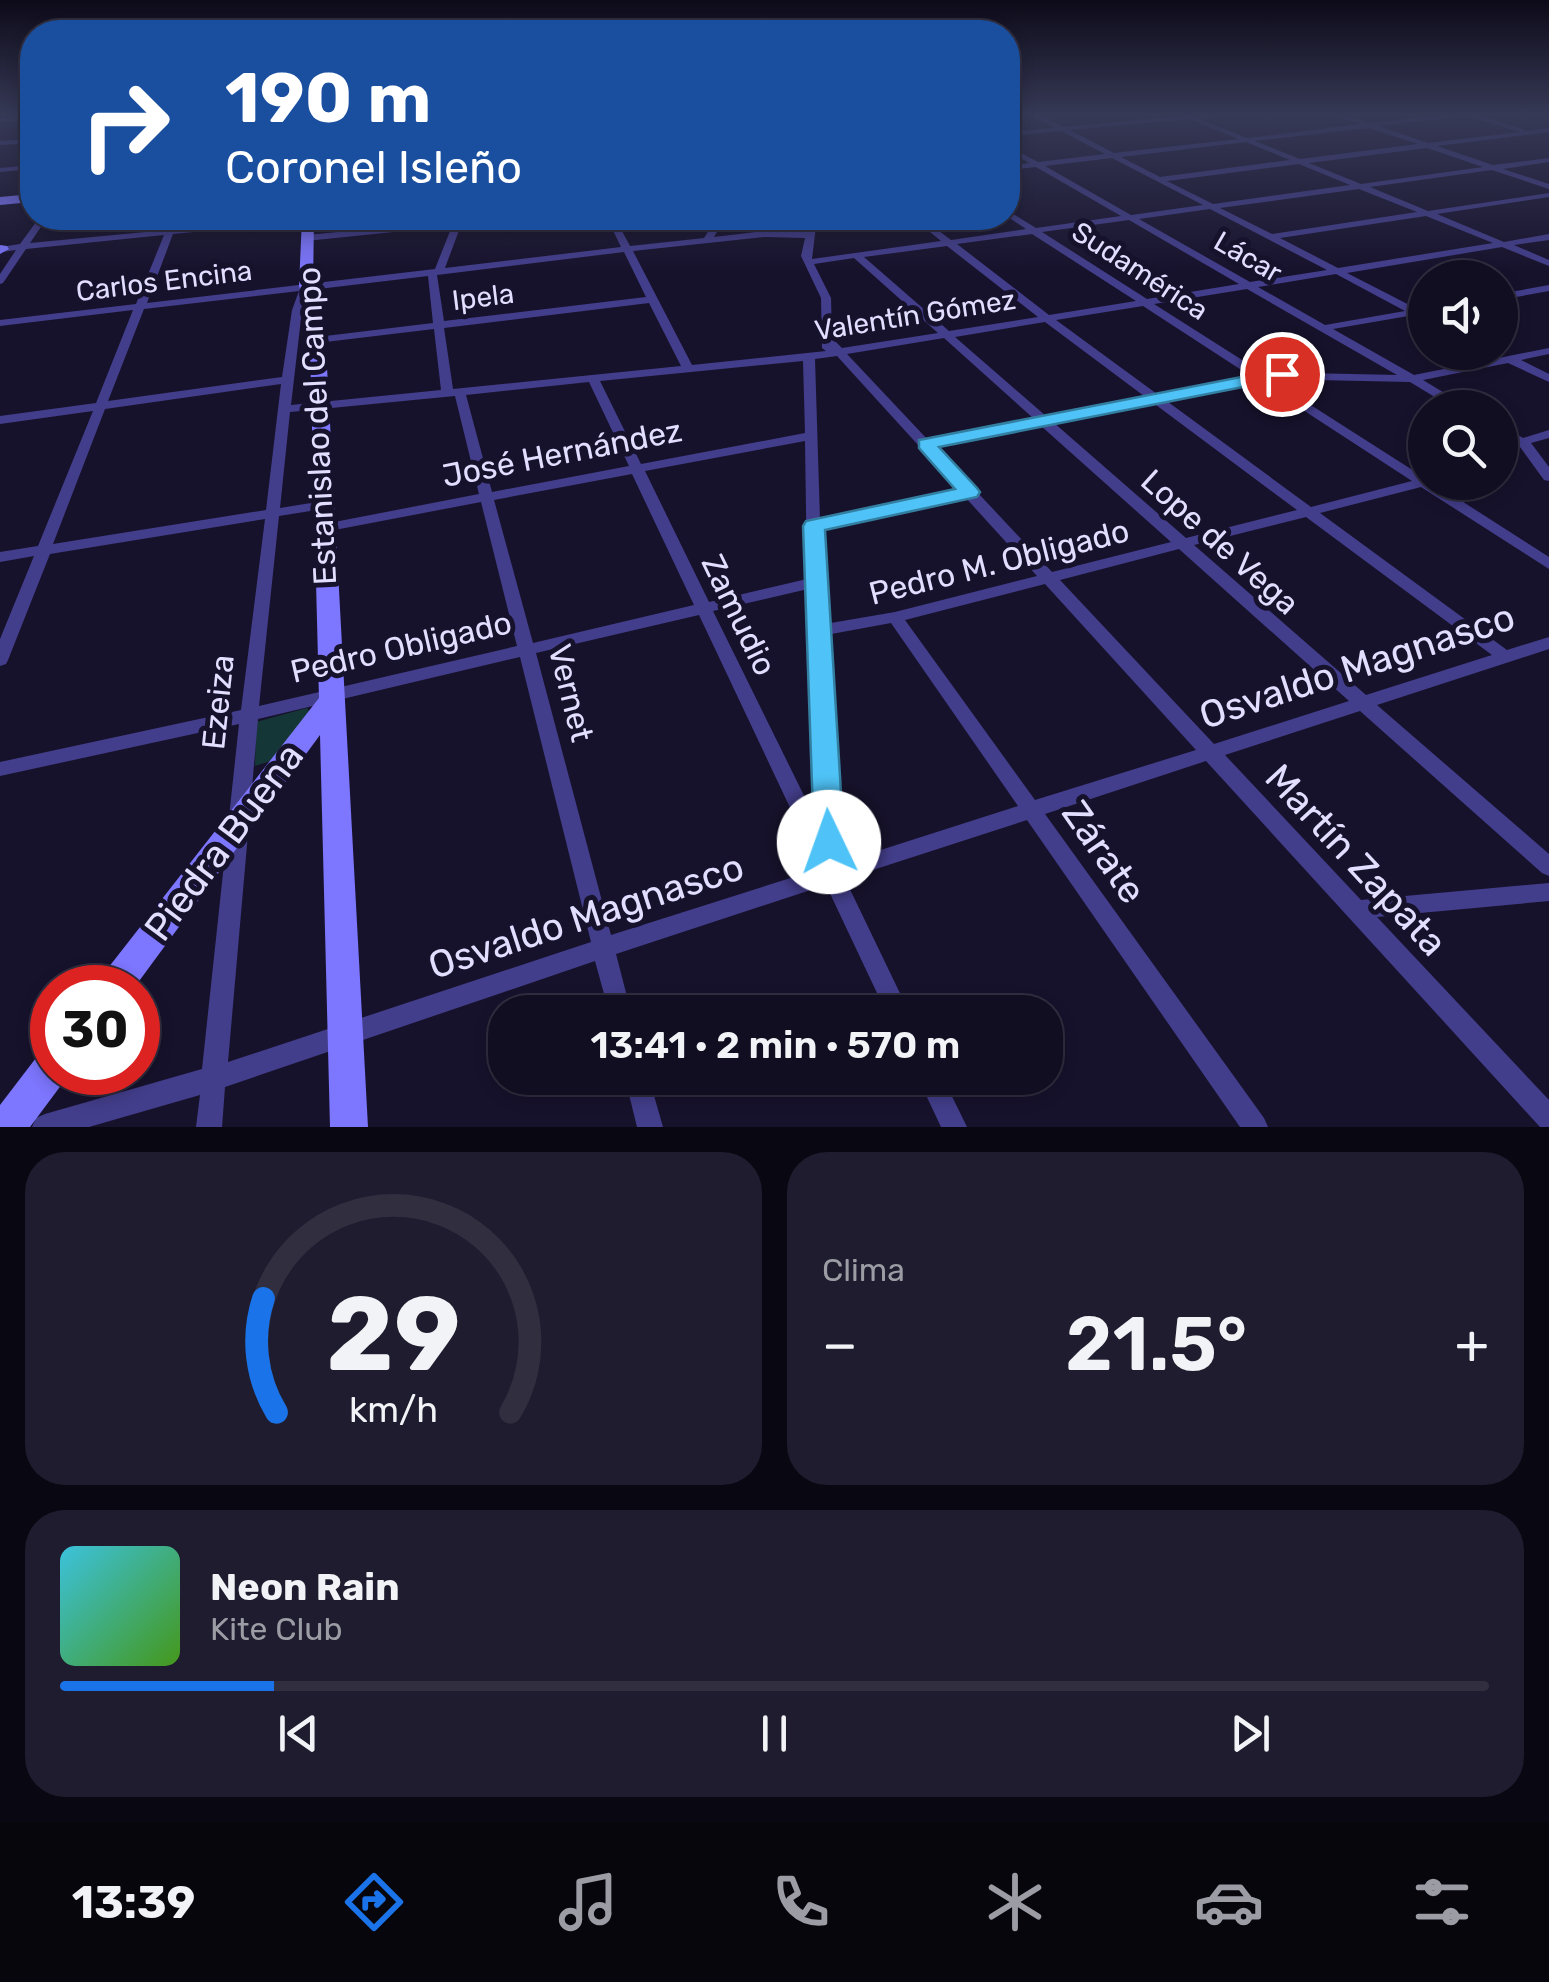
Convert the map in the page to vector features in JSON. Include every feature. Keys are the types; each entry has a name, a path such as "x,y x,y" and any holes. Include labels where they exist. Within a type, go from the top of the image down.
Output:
{"street":[{"name":"Lácar","path":"1042,167 1431,390"},
{"path":"1132,167 1408,306"},
{"path":"1160,180 1264,167"},
{"path":"1312,167 1549,263"},
{"path":"1488,167 1549,191"},
{"path":"808,262 1502,167"},
{"path":"1271,237 1549,191"},
{"name":"Sudamérica","path":"1020,223 1408,472"},
{"path":"0,281 35,230"},
{"path":"1,250 188,230"},
{"name":"Estanislao del Campo","path":"307,230 306,286 315,312 320,403 349,1127"},
{"path":"306,238 374,230"},
{"name":"Vernet","path":"455,230 436,271 438,325 527,648 615,995"},
{"path":"618,230 688,368"},
{"path":"707,240 713,230"},
{"path":"811,230 808,262 826,298 826,351 810,436 831,877"},
{"path":"932,230 1505,657"},
{"path":"0,660 168,232"},
{"name":"Carlos Encina","path":"0,322 627,248 765,234 810,235"},
{"name":"Valentín Gómez","path":"285,409 688,368 946,335 1549,237"},
{"name":"Lope de Vega","path":"856,256 1549,867"},
{"name":"Ezeiza","path":"210,1127 249,715 297,310 306,286"},
{"path":"1518,294 1549,288"},
{"name":"Ipela","path":"317,340 654,299"},
{"path":"1323,328 1408,315"},
{"name":"Martín Zapata","path":"826,351 926,444 1045,578 1549,1118"},
{"path":"1518,357 1549,351"},
{"path":"1518,363 1549,378"},
{"path":"926,444 1258,376 1412,379 1456,370"},
{"name":"Zamudio","path":"593,378 890,995"},
{"path":"0,420 288,380"},
{"path":"1518,442 1549,434"},
{"name":"José Hernández","path":"324,528 810,436"},
{"path":"1518,439 1549,477"},
{"name":"Pedro M. Obligado","path":"818,630 895,617 1408,486"},
{"path":"814,526 969,492"},
{"name":"Sudamérica","path":"1451,500 1549,564"},
{"path":"0,557 322,505"},
{"name":"Pedro Obligado","path":"0,769 331,698 815,582"},
{"name":"Zárate","path":"895,617 1255,1127"},
{"name":"Osvaldo Magnasco","path":"45,1127 212,1079 602,948 1549,643"},
{"name":"Piedra Buena","path":"130,965 331,698"},
{"path":"1355,910 1549,892"},
{"path":"7,1127 31,1095"},
{"path":"642,1095 650,1127"},
{"path":"938,1095 954,1127"}],"green space":[{"path":"307,708 311,714 277,759 255,766 256,722"}],"route":[{"path":"829,842 814,526 969,492 926,444 1282,374"}]}
